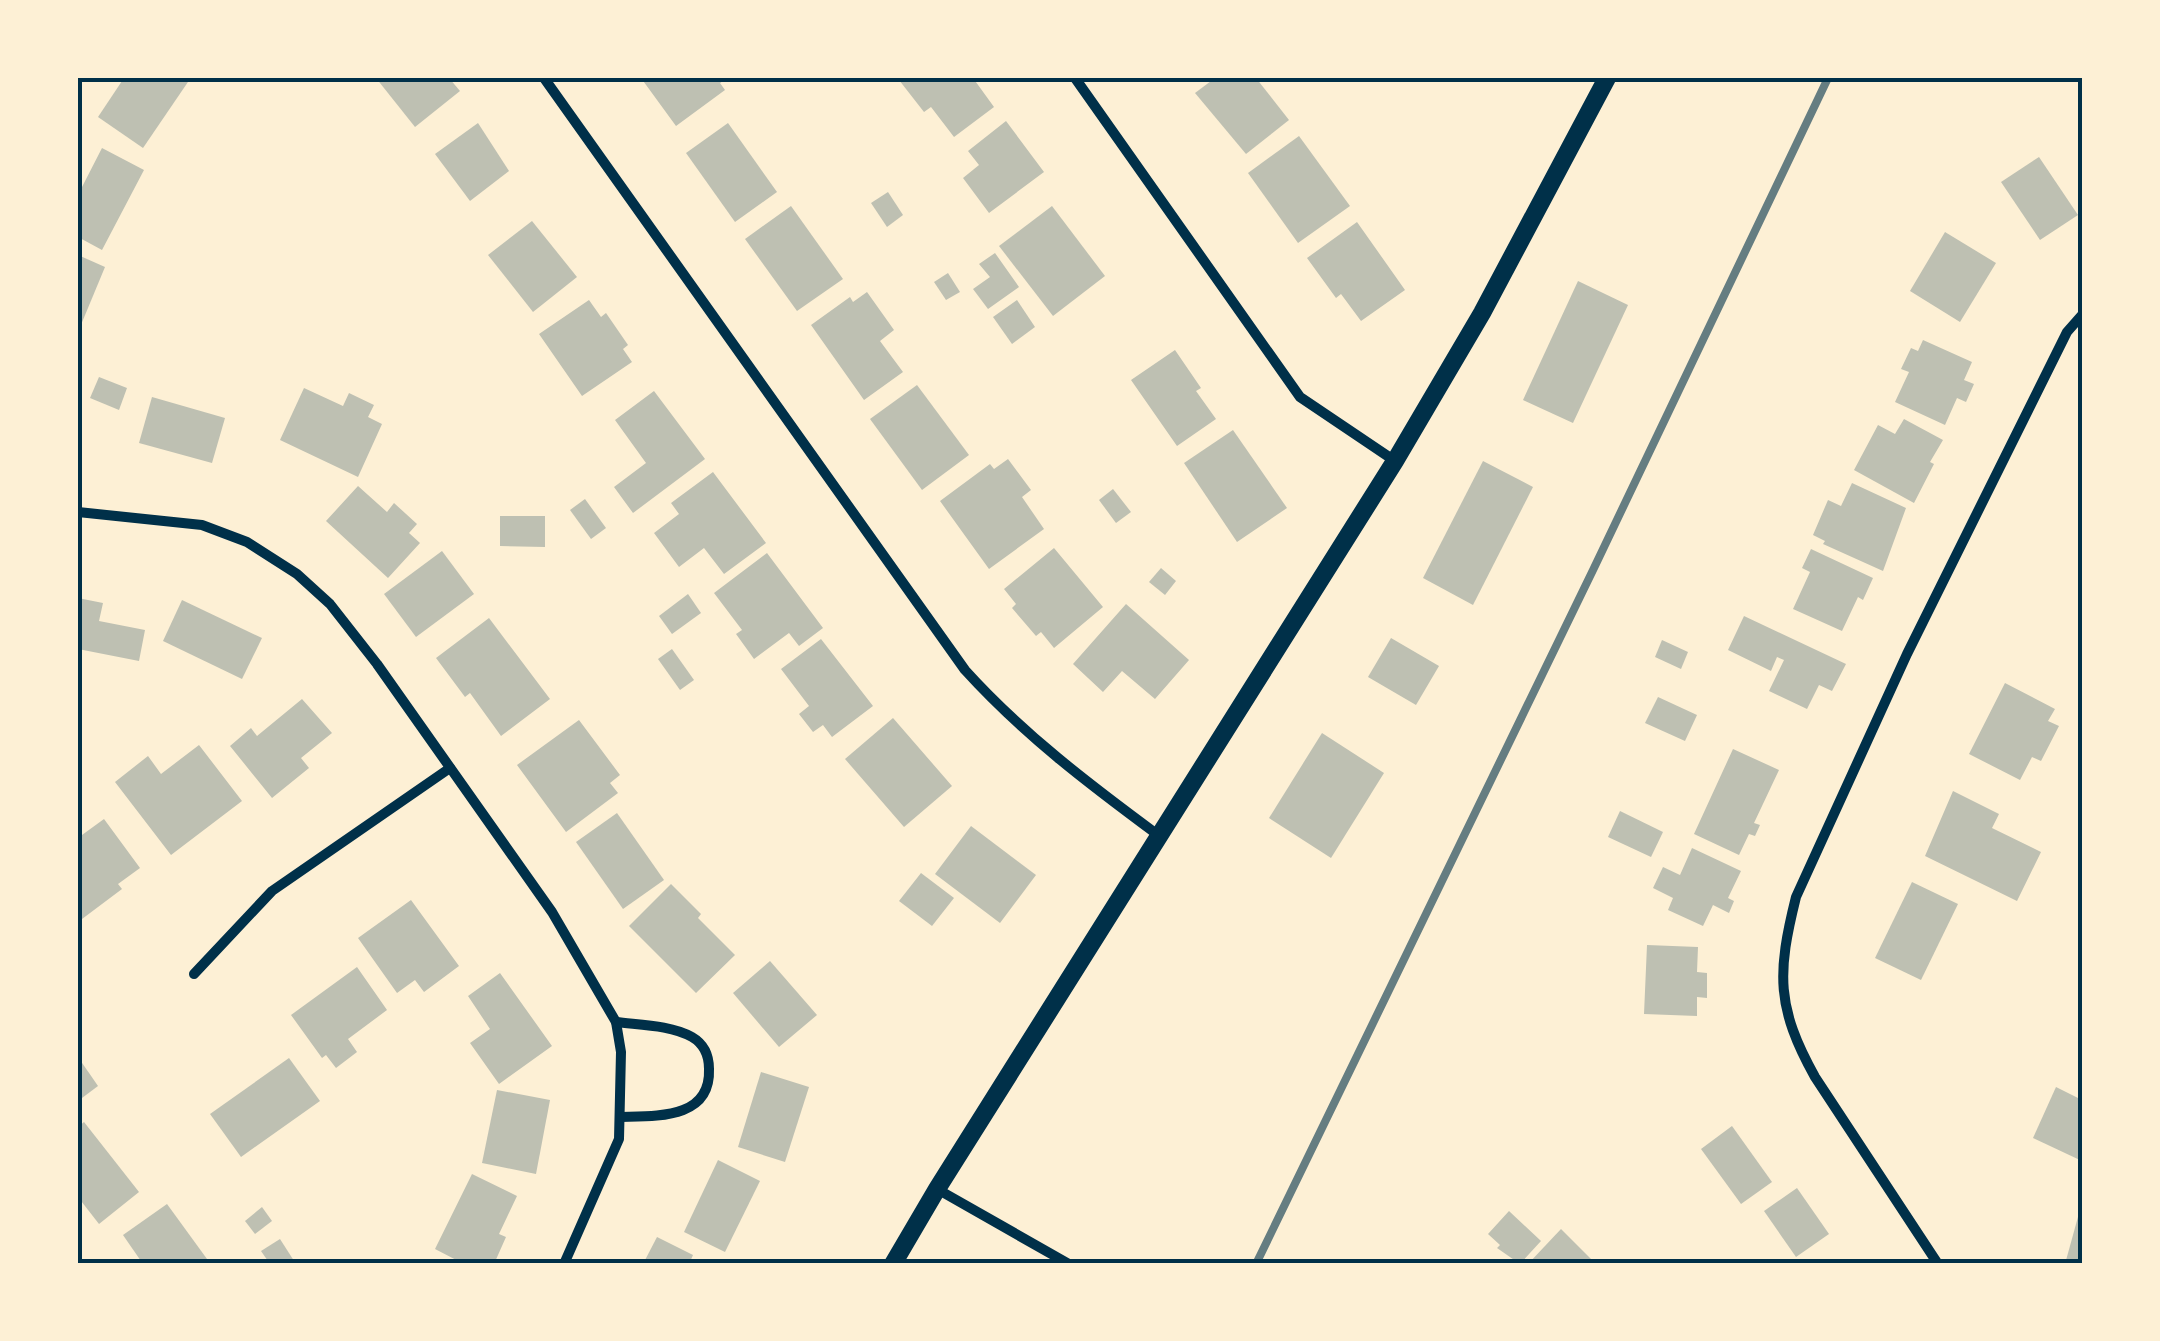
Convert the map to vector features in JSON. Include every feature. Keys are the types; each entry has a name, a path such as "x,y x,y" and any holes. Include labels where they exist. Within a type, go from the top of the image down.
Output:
{"street":[{"path":"544,78 966,670 1006,716 1072,772 1158,835"},
{"path":"1075,78 1300,397 1395,460"},
{"path":"893,1264 1395,460 1482,314 1607,78"},
{"path":"1938,1264 1797,1045 1783,992 1785,940 1796,897 1907,654 2068,332 2082,315"},
{"path":"78,512 202,525 246,542 298,574 330,604 377,664 552,912 616,1022 621,1052 619,1139 564,1264"},
{"path":"194,974 272,891 450,768"},
{"path":"616,1022 652,1026 693,1038 708,1056 710,1073 707,1090 700,1100 680,1113 621,1117"},
{"path":"937,1189 1069,1264"}],"building":[{"path":"124,78 190,79 143,148 98,117"},
{"path":"376,78 449,78 460,91 415,127"},
{"path":"641,78 727,78 720,83 725,90 676,126"},
{"path":"973,78 994,107 954,137 931,107 924,112 899,80"},
{"path":"1215,78 1256,78 1289,120 1246,154 1195,93"},
{"path":"1006,121 1044,172 989,213 963,178 979,165 968,151"},
{"path":"478,123 509,171 470,201 435,154"},
{"path":"728,123 777,192 735,222 686,153"},
{"path":"1299,136 1350,206 1298,243 1248,173"},
{"path":"102,148 144,170 102,250 78,237 78,186 82,187"},
{"path":"2039,157 2078,215 2040,240 2001,182"},
{"path":"888,192 903,215 887,227 871,203"},
{"path":"791,206 843,279 797,311 745,239"},
{"path":"1052,206 1105,276 1053,316 999,246"},
{"path":"532,221 577,277 533,312 488,255"},
{"path":"1357,222 1405,290 1361,321 1341,294 1336,298 1307,258"},
{"path":"1945,232 1996,263 1960,322 1910,291"},
{"path":"995,253 1019,287 988,309 973,289 990,277 979,264"},
{"path":"78,255 105,267 78,332"},
{"path":"948,273 960,292 946,300 934,282"},
{"path":"1578,281 1628,305 1573,423 1523,400"},
{"path":"867,292 894,330 880,341 903,372 864,400 811,325 850,297 853,302"},
{"path":"589,300 601,317 606,313 628,345 623,349 632,362 582,396 539,334"},
{"path":"1017,300 1035,327 1012,344 993,317"},
{"path":"1923,340 1972,362 1964,380 1974,384 1966,402 1957,398 1945,425 1895,402 1909,372 1901,369 1911,348 1918,351"},
{"path":"1175,350 1216,419 1177,446 1131,380"},
{"path":"99,377 127,388 119,410 90,398"},
{"path":"917,385 969,455 922,490 870,419"},
{"path":"304,388 343,406 349,393 374,405 368,417 382,424 358,477 280,440"},
{"path":"654,391 705,459 633,513 614,487 646,463 615,420"},
{"path":"152,397 225,418 212,463 139,443"},
{"path":"1904,419 1943,440 1914,503 1854,470 1878,425 1895,434"},
{"path":"1233,430 1287,508 1237,542 1184,463"},
{"path":"1008,459 1031,490 1022,497 1044,529 989,569 940,501 990,464 994,469"},
{"path":"1483,461 1533,487 1473,605 1423,578"},
{"path":"713,472 766,543 724,574 704,548 679,567 654,533 679,514 671,503"},
{"path":"1852,483 1906,508 1883,571 1823,544 1825,541 1813,535 1828,500 1841,506"},
{"path":"358,486 387,512 394,503 417,524 409,533 420,543 388,578 326,521"},
{"path":"1113,489 1131,512 1116,523 1099,500"},
{"path":"585,499 606,528 591,539 570,510"},
{"path":"500,516 545,516 545,547 500,546"},
{"path":"1054,548 1103,607 1054,648 1041,632 1036,636 1012,608 1016,604 1004,589"},
{"path":"1811,549 1873,578 1863,600 1858,597 1842,631 1793,609 1810,572 1802,568"},
{"path":"442,551 474,594 416,637 384,594"},
{"path":"767,553 823,628 799,646 789,633 754,659 736,634 742,630 714,593"},
{"path":"1161,568 1176,581 1165,595 1149,582"},
{"path":"688,594 701,613 672,634 659,616"},
{"path":"78,598 103,603 99,621 145,630 139,661 78,649"},
{"path":"182,600 262,638 242,679 163,641"},
{"path":"1126,604 1189,660 1155,699 1122,671 1103,692 1073,664"},
{"path":"1744,616 1846,664 1832,691 1819,685 1807,709 1769,691 1784,660 1777,657 1771,671 1728,650"},
{"path":"489,618 550,699 501,736 470,693 465,697 436,658"},
{"path":"1391,638 1439,666 1416,705 1368,677"},
{"path":"821,639 873,706 832,737 823,725 813,732 799,714 809,706 781,669"},
{"path":"1662,640 1688,652 1681,669 1655,657"},
{"path":"672,649 694,680 680,690 658,659"},
{"path":"2005,683 2055,709 2048,721 2059,726 2041,761 2032,757 2020,780 1969,754"},
{"path":"1658,697 1697,715 1685,741 1645,723"},
{"path":"302,699 332,733 301,758 309,768 272,798 230,746 251,728 257,736"},
{"path":"893,718 952,786 904,827 845,759"},
{"path":"579,720 620,775 610,783 618,793 566,832 517,765"},
{"path":"1322,733 1384,773 1331,858 1269,818"},
{"path":"199,745 242,801 171,855 115,782 148,756 161,774"},
{"path":"1733,749 1779,770 1754,823 1760,825 1755,836 1749,834 1739,855 1694,834"},
{"path":"1953,791 1999,814 1992,828 2041,852 2017,901 1925,856"},
{"path":"1620,811 1663,832 1651,857 1608,837"},
{"path":"617,813 664,880 623,909 576,842"},
{"path":"104,819 140,868 118,884 122,889 78,922 78,829 82,835"},
{"path":"971,826 1036,875 1000,923 935,874"},
{"path":"1692,848 1741,871 1728,898 1734,901 1729,913 1713,905 1703,926 1668,910 1673,898 1653,888 1663,867 1680,875"},
{"path":"921,873 954,898 932,926 899,901"},
{"path":"1912,882 1958,904 1921,980 1875,958"},
{"path":"671,884 735,955 696,993 629,926"},
{"path":"411,900 459,966 424,992 415,980 397,993 358,938"},
{"path":"1647,945 1698,947 1697,972 1707,973 1707,998 1697,997 1697,1016 1644,1014"},
{"path":"770,961 817,1015 779,1047 733,993"},
{"path":"357,967 387,1010 348,1039 357,1052 336,1068 326,1055 322,1058 291,1015"},
{"path":"500,973 552,1046 499,1084 470,1043 490,1029 468,996"},
{"path":"78,1057 98,1086 78,1101"},
{"path":"289,1058 320,1101 241,1157 210,1114"},
{"path":"761,1072 809,1087 785,1162 738,1147"},
{"path":"2056,1087 2082,1100 2082,1161 2033,1138"},
{"path":"497,1090 550,1100 536,1174 482,1163"},
{"path":"84,1122 139,1192 99,1224 78,1197 78,1127"},
{"path":"1732,1126 1772,1182 1741,1204 1701,1149"},
{"path":"718,1160 760,1181 725,1252 684,1232"},
{"path":"472,1174 517,1196 499,1234 506,1237 494,1264 464,1264 435,1249"},
{"path":"1797,1188 1829,1234 1796,1257 1764,1211"},
{"path":"167,1204 207,1259 201,1264 143,1264 123,1235"},
{"path":"2081,1206 2082,1264 2065,1264"},
{"path":"262,1207 272,1221 255,1234 245,1221"},
{"path":"1509,1211 1541,1241 1520,1264 1497,1248 1500,1245 1488,1234"},
{"path":"1561,1229 1596,1264 1528,1264"},
{"path":"657,1237 693,1255 689,1264 643,1264"},
{"path":"280,1239 296,1264 270,1264 261,1251"}],"railway":[{"path":"1256,1264 1828,78"}]}
